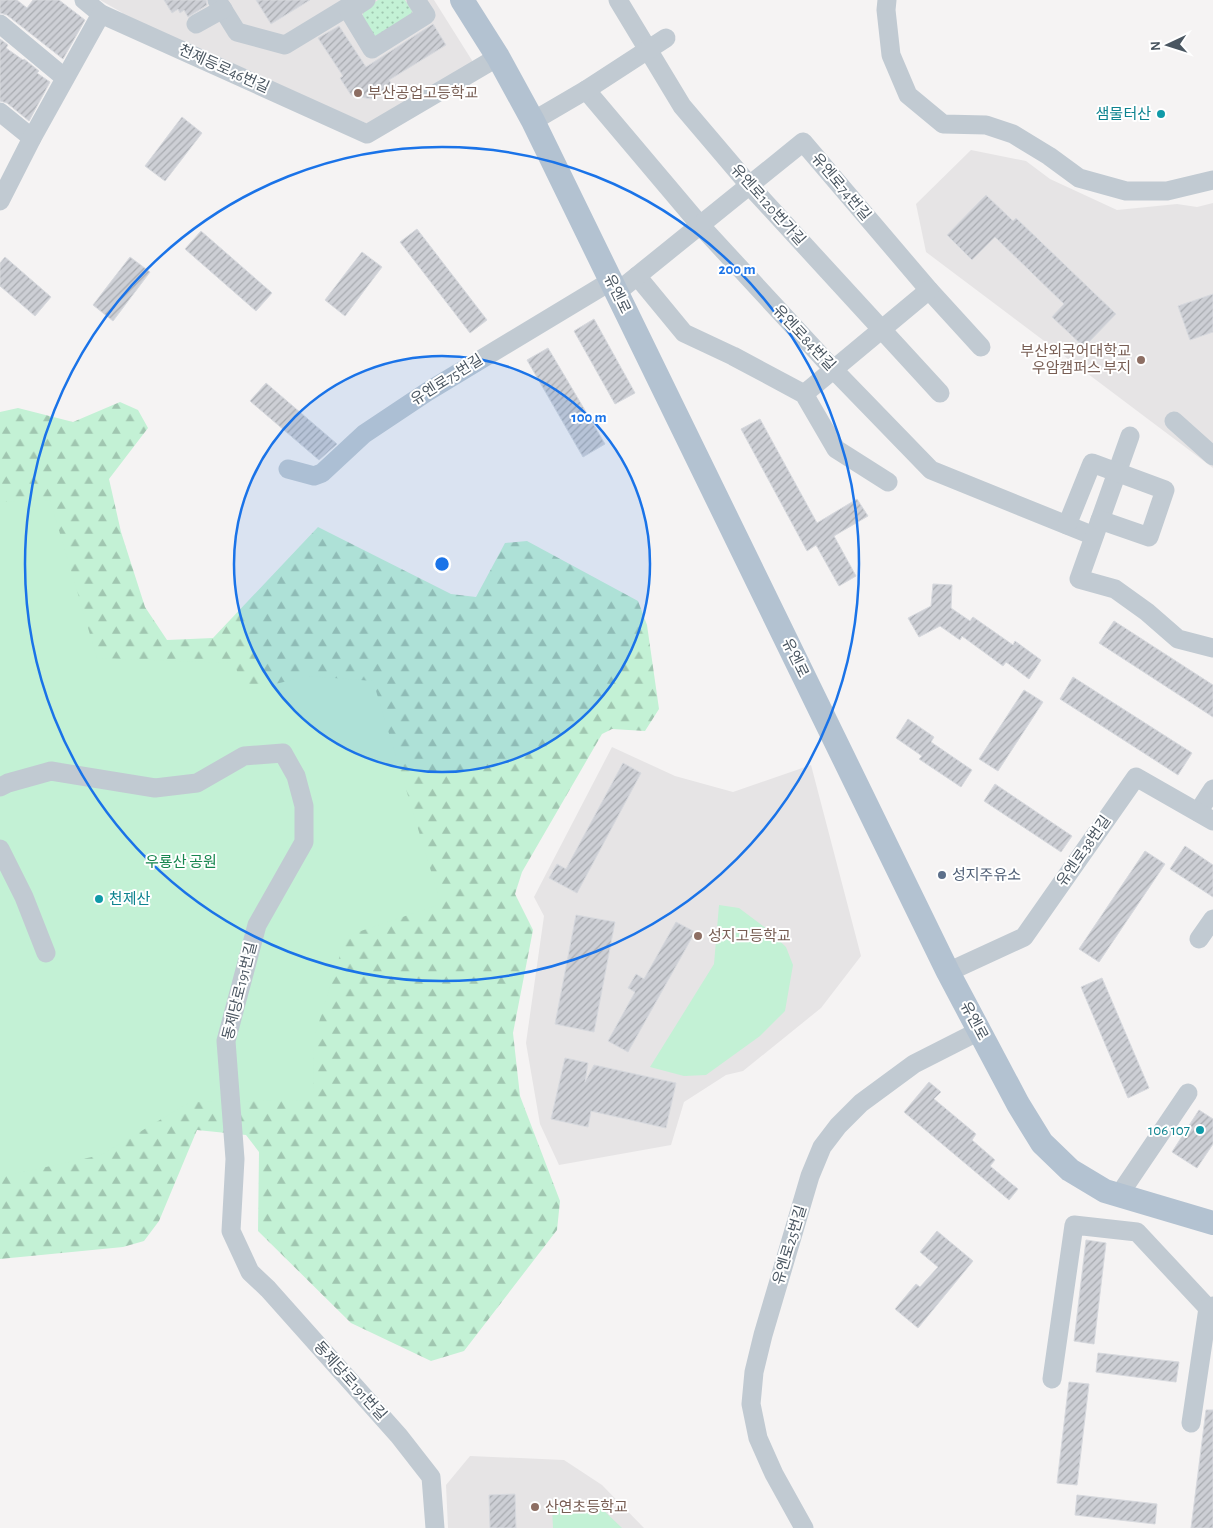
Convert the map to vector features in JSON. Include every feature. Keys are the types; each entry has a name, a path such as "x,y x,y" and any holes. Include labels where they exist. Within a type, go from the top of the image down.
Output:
{"main road":[{"name":"유엔로","path":"462,0 498,57 533,121 948,972 1018,1104 1042,1143 1070,1170 1105,1191 1213,1223"}],"street":[{"name":"천제등로46번길","path":"84,0 100,14 367,134 498,57"},
{"path":"349,11 366,0"},
{"path":"196,24 220,4 237,32 285,45 346,8 372,49 426,15 416,0"},
{"name":"유엔로120번가길","path":"618,0 682,106 750,186 940,392"},
{"path":"887,0 886,10 891,55 908,95 943,124 986,125 1013,134 1049,156 1079,178 1126,191 1167,191 1213,180"},
{"path":"0,201 100,14"},
{"path":"0,24 65,78"},
{"path":"533,121 586,90 666,38"},
{"name":"유엔로84번길","path":"586,90 700,225 833,369 930,470 1067,525 1149,537 1165,490 1092,463 1067,525"},
{"path":"0,112 32,138"},
{"name":"유엔로74번길","path":"614,287 637,276 803,142 981,348"},
{"path":"637,276 684,333 733,356 804,394 836,449 888,482"},
{"name":"유엔로75번길","path":"288,469 314,476 322,474 364,434 419,397 614,287"},
{"path":"804,394 929,290"},
{"path":"1174,422 1213,456"},
{"path":"1130,436 1079,579 1115,589 1147,612 1178,639 1213,648"},
{"name":"동제당로191번길","path":"0,787 51,771 155,788 197,783 244,756 283,753 296,776 304,806 304,842 257,925 226,1041 235,1159 231,1231 250,1272 268,1289 399,1436 431,1477 435,1528"},
{"name":"유엔로38번길","path":"948,972 1024,937 1136,777 1206,817 1213,789"},
{"path":"0,849 24,897 46,953"},
{"path":"1200,939 1213,919"},
{"name":"유엔로25번길","path":"804,1528 774,1474 758,1438 751,1404 754,1372 763,1335 810,1176 822,1147 838,1126 861,1103 914,1064 979,1031"},
{"path":"1119,1195 1188,1093"},
{"path":"1052,1379 1074,1225 1137,1232 1211,1307 1191,1423"}],"shaded area":[{"name":"부산공업고등학교","path":"100,0 434,0 473,62 368,124 132,22 121,12"},
{"name":"부산외국어대학교 우암캠퍼스 부지","path":"971,150 1026,161 1050,179 1117,210 1177,204 1197,207 1213,203 1213,468 926,252 916,204"},
{"name":"성지고등학교","path":"612,747 675,776 733,792 811,765 861,956 821,1008 743,1071 726,1075 684,1102 671,1145 559,1165 540,1124 526,1043 544,916 534,897"},
{"name":"산연초등학교","path":"470,1456 564,1460 602,1485 644,1528 448,1528 446,1485"}],"green space":[{"path":"378,0 405,0 412,11 410,20 381,38 372,35 361,19 365,9"},
{"path":"120,402 138,410 148,428 109,479 121,532 145,607 167,640 213,638 318,527 451,594 476,597 505,543 527,541 638,601 647,625 659,709 645,731 612,729 602,734 522,872 515,894 533,930 513,1033 520,1096 560,1201 557,1230 464,1351 431,1361 351,1323 258,1231 259,1152 246,1135 197,1130 159,1221 144,1241 123,1247 0,1259 0,412 18,408 73,422"},
{"name":"우룡산 공원","path":"50,500 97,658 233,663 247,691 308,676 373,681 441,904 346,936 314,1038 313,1100 190,1102 101,1155 0,1177 0,502"},
{"path":"719,905 739,908 767,929 786,947 793,965 785,1011 760,1036 706,1075 684,1076 650,1067 714,964"},
{"path":"599,1506 622,1528 553,1528 552,1507"}],"building":[{"path":"0,0 17,0 27,8 33,0 59,0 85,20 63,59 7,15 0,13"},
{"path":"164,0 206,0 207,5 188,17 184,10 180,13 178,9 172,13"},
{"path":"256,0 310,0 271,24"},
{"path":"433,24 446,45 389,80 393,86 371,99 351,95 340,78 343,76 318,38 339,26 366,67"},
{"path":"0,39 8,45 6,48 24,59 39,71 37,73 50,82 29,121 7,103 0,101"},
{"path":"182,117 202,133 165,181 145,166"},
{"path":"986,195 1013,221 1016,218 1116,314 1084,347 1052,317 1064,304 995,237 972,260 947,235"},
{"path":"417,229 487,320 470,333 400,242"},
{"path":"201,231 272,293 256,311 185,249"},
{"path":"362,252 382,267 345,316 325,300"},
{"path":"5,257 51,297 35,316 0,286 0,263"},
{"path":"130,257 150,272 113,321 93,305"},
{"path":"1213,294 1213,332 1190,340 1178,306"},
{"path":"594,319 635,393 615,404 574,331"},
{"path":"548,348 605,444 583,457 527,360"},
{"path":"266,383 337,444 319,460 250,401"},
{"path":"760,419 817,523 857,499 868,516 834,536 856,576 839,586 816,545 807,551 741,429"},
{"path":"933,584 952,585 951,608 970,621 973,617 1013,645 1015,641 1041,660 1029,679 1006,662 1003,666 962,636 960,640 940,626 919,637 908,618 931,606"},
{"path":"1114,621 1213,685 1213,717 1099,643"},
{"path":"1073,677 1192,753 1178,775 1060,699"},
{"path":"1024,690 1043,702 998,771 979,759"},
{"path":"908,719 934,737 931,742 972,770 961,787 919,759 922,756 896,738"},
{"path":"623,763 641,773 577,893 549,878 557,864 566,869"},
{"path":"995,784 1072,836 1061,852 984,801"},
{"path":"1185,846 1213,865 1213,897 1170,869"},
{"path":"1145,851 1165,864 1099,962 1079,949"},
{"path":"576,915 615,922 594,1032 555,1024"},
{"path":"676,922 695,932 628,1052 608,1041 635,992 628,988 636,974 644,979"},
{"path":"1102,978 1149,1088 1128,1098 1081,987"},
{"path":"565,1058 588,1063 585,1082 594,1065 676,1083 666,1128 591,1111 588,1127 551,1119"},
{"path":"929,1082 941,1092 934,1099 976,1134 972,1140 995,1160 990,1166 1018,1189 1009,1200 904,1112"},
{"name":"106 107","path":"1199,1110 1213,1119 1213,1144 1197,1168 1172,1152"},
{"path":"937,1231 973,1261 918,1328 895,1309 916,1284 920,1287 938,1267 920,1252"},
{"path":"1086,1240 1106,1243 1094,1344 1074,1341"},
{"path":"1098,1353 1179,1362 1176,1382 1096,1372"},
{"path":"1069,1382 1089,1384 1077,1485 1057,1483"},
{"path":"1206,1410 1213,1410 1213,1528 1191,1528"},
{"path":"515,1494 516,1528 490,1528 489,1495"},
{"path":"1077,1495 1157,1504 1155,1524 1075,1515"}],"place":[{"name":"부산공업고등학교","path":"358,93"},
{"name":"샘물터산","path":"1161,114"},
{"name":"부산외국어대학교 우암캠퍼스 부지","path":"1141,360"},
{"name":"성지주유소","path":"942,875"},
{"name":"천제산","path":"99,899"},
{"name":"성지고등학교","path":"698,936"},
{"name":"106 107","path":"1200,1130"},
{"name":"산연초등학교","path":"535,1507"}]}
